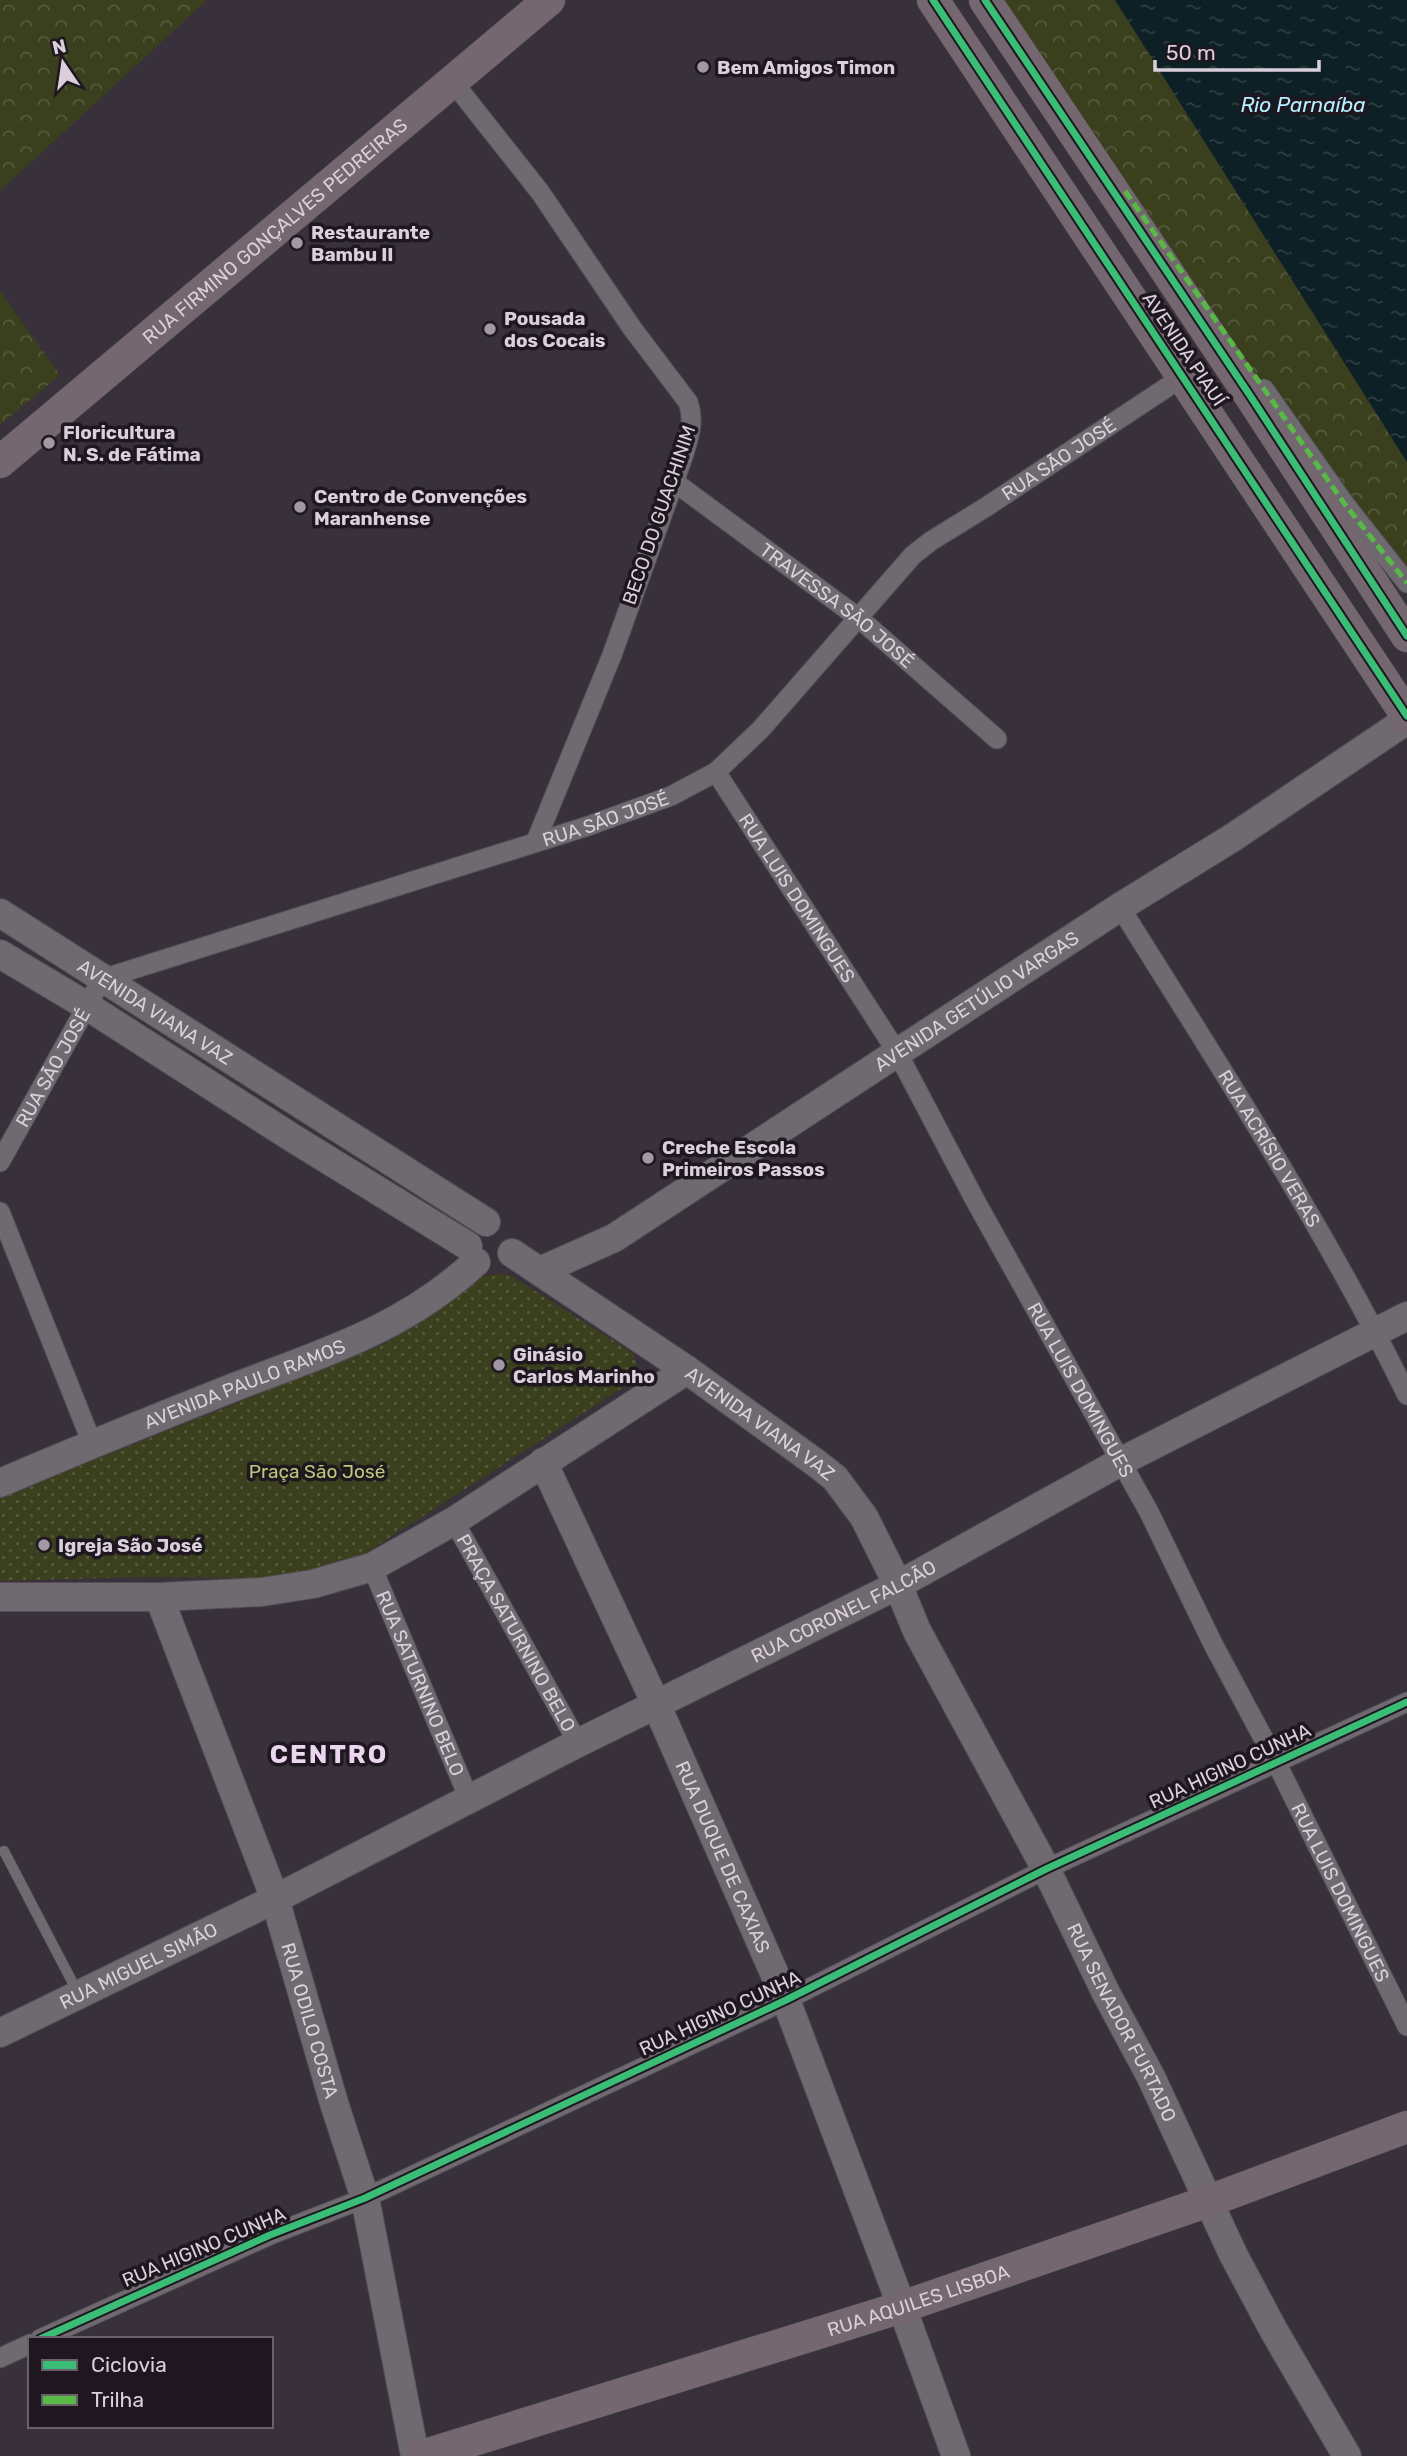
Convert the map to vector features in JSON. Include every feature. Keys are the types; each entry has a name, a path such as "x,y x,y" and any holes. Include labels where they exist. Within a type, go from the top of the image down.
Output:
{"main road":[{"name":"RUA FIRMINO GONÇALVES PEDREIRAS","path":"0,462 549,0"},
{"name":"AVENIDA PIAUÍ","path":"933,0 1184,376 1407,718"},
{"name":"AVENIDA PIAUÍ","path":"985,0 1407,636"},
{"path":"1367,575 1407,616"},
{"name":"RUA AQUILES LISBOA","path":"422,2456 902,2307 1209,2201 1407,2127"}],"street":[{"path":"996,0 1123,188 1343,503 1407,583"},
{"name":"BECO DO GUACHINIM","path":"453,82 540,192 632,328 688,402 693,414 690,434 612,655 536,841"},
{"name":"RUA SÃO JOSÉ","path":"0,1162 102,979 634,810 671,796 716,772 761,729 860,619 913,555 930,541 986,508 1184,376"},
{"name":"TRAVESSA SÃO JOSÉ","path":"673,481 860,619 997,739"},
{"name":"AVENIDA GETÚLIO VARGAS","path":"540,1271 614,1238 1120,907 1232,838 1407,718"},
{"name":"RUA LUIS DOMINGUES","path":"716,772 897,1052 976,1202 1122,1461 1407,2026"},
{"name":"RUA ACRÍSIO VERAS","path":"1120,907 1331,1250 1407,1395"},
{"name":"AVENIDA VIANA VAZ","path":"0,913 486,1222"},
{"name":"AVENIDA VIANA VAZ","path":"0,954 87,1006 472,1254"},
{"path":"291,1137 309,1111"},
{"path":"0,1212 92,1443"},
{"path":"486,1222 500,1224 511,1233 512,1253 503,1265 489,1268 472,1254 473,1231 486,1222"},
{"name":"AVENIDA VIANA VAZ","path":"512,1253 687,1370 835,1478 864,1517 898,1586"},
{"name":"AVENIDA PAULO RAMOS","path":"0,1483 92,1443 374,1333 428,1303 472,1254"},
{"name":"RUA CORONEL FALCÃO","path":"275,1899 578,1743 898,1586 1122,1461 1407,1316"},
{"path":"1,1597 159,1597 262,1592 313,1584 372,1567 454,1521 687,1370"},
{"name":"RUA DUQUE DE CAXIAS","path":"543,1462 657,1706 786,2000 956,2456"},
{"name":"PRAÇA SATURNINO BELO","path":"454,1521 578,1743"},
{"name":"RUA SATURNINO BELO","path":"372,1567 469,1799"},
{"name":"RUA SENADOR FURTADO","path":"898,1586 917,1631 1046,1869 1106,1993 1151,2077 1233,2254 1347,2456"},
{"name":"RUA ODILO COSTA","path":"159,1597 275,1899 334,2104 365,2198 415,2456"},
{"name":"RUA HIGINO CUNHA","path":"44,2337 257,2241 365,2198 786,2000 1046,1869 1407,1702"},
{"name":"RUA MIGUEL SIMÃO","path":"0,2034 275,1899"},
{"path":"0,2358 28,2345"}],"lane":[{"path":"4,1851 79,1995"}],"green space":[{"path":"0,0 207,0 0,191"},
{"path":"996,0 1115,0 1407,462 1407,583 1344,503"},
{"path":"0,291 60,375 0,425"},
{"name":"Praça São José","path":"510,1275 633,1353 641,1376 366,1553 311,1572 260,1578 142,1577 0,1581 0,1498 386,1343 482,1276"}],"water":[{"name":"Rio Parnaíba","path":"1115,0 1407,0 1407,462"}],"marked path":[{"path":"1125,191 1344,503 1407,583"}],"cycle path":[{"path":"933,0 1407,716"},
{"path":"985,0 1251,397 1407,636"},
{"path":"44,2337 270,2235 365,2198 786,2000 1046,1869 1407,1702"}],"place":[{"name":"Bem Amigos Timon","path":"703,67"},
{"name":"Restaurante Bambu II","path":"297,243"},
{"name":"Pousada dos Cocais","path":"490,329"},
{"name":"Floricultura N. S. de Fátima","path":"49,443"},
{"name":"Centro de Convenções Maranhense","path":"300,507"},
{"name":"Creche Escola Primeiros Passos","path":"648,1158"},
{"name":"Ginásio Carlos Marinho","path":"499,1365"},
{"name":"Igreja São José","path":"44,1545"}],"district":[{"name":"CENTRO","path":"329,1754"}]}
